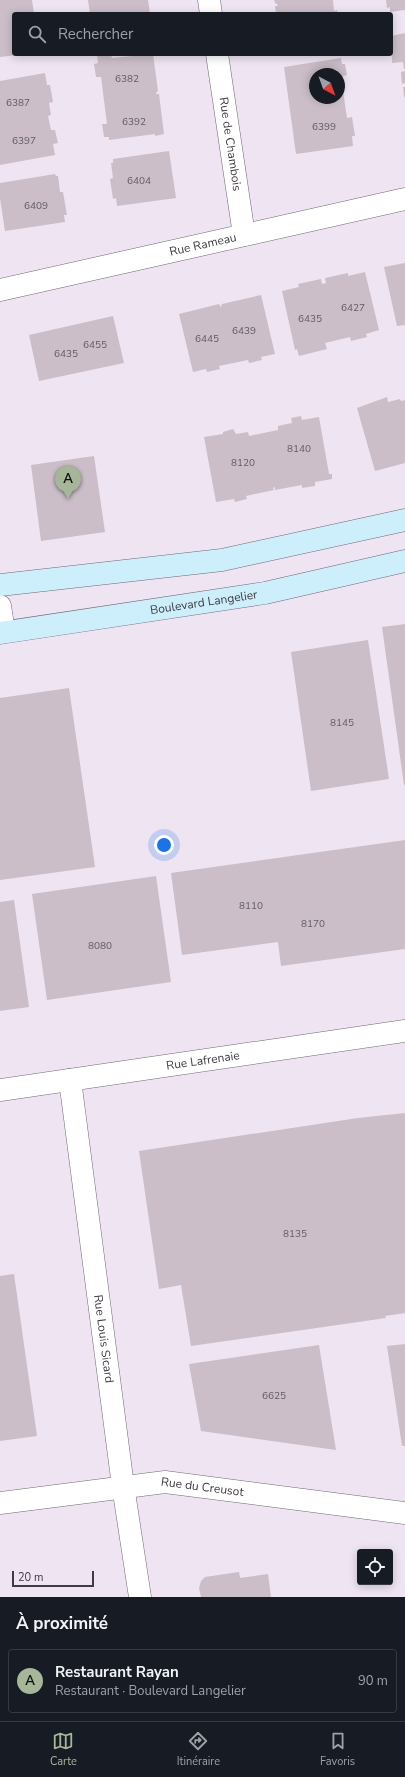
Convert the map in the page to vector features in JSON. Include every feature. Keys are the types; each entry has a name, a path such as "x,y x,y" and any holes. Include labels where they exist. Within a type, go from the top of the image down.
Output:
{"main road":[{"path":"0,585 222,560 405,520"},
{"name":"Boulevard Langelier","path":"2,632 265,593 405,561"}],"street":[{"path":"208,0 211,12"},
{"name":"Rue de Chambois","path":"217,56 244,235"},
{"name":"Rue Rameau","path":"0,290 405,199"},
{"path":"0,606 2,632"},
{"name":"Rue Lafrenaie","path":"0,1090 405,1031"},
{"name":"Rue Louis Sicard","path":"70,1080 123,1486 140,1597"},
{"name":"Rue du Creusot","path":"0,1503 123,1486 165,1482 405,1513"}],"building":[{"path":"0,0 32,0 34,12 12,12 12,56 0,57"},
{"path":"88,0 148,0 150,12 90,12"},
{"path":"274,0 333,0 334,11 337,10 338,12 276,12 275,6 278,6"},
{"path":"386,0 405,0 405,10 390,12 390,7 387,8"},
{"path":"405,33 405,69 403,62 392,63 393,36"},
{"path":"97,56 112,56 112,58 153,56 158,91 156,94 159,94 164,134 109,140 109,137 104,137 102,124 107,124 101,77 96,77 94,64 98,63"},
{"path":"341,58 342,64 345,64 347,75 345,76 345,68 309,68 309,104 345,104 347,118 352,117 355,136 352,136 353,146 296,154 284,67"},
{"path":"405,71 405,83 402,84 401,72"},
{"path":"45,73 47,85 50,85 53,102 49,103 51,115 48,116 51,130 55,130 58,143 53,144 55,155 0,165 0,81"},
{"path":"403,87 405,87 405,97 404,97"},
{"path":"169,151 176,198 117,206 116,198 113,199 110,179 113,178 111,163 113,163 113,159"},
{"path":"55,174 58,176 60,192 63,192 67,215 64,215 65,222 5,231 0,198 0,183"},
{"path":"405,263 405,325 397,326 384,267"},
{"path":"365,272 379,330 366,334 367,337 351,341 350,337 325,343 327,349 299,356 297,349 295,350 282,291 299,287 298,284 321,279 322,284 326,283 325,278 348,273 348,276"},
{"path":"261,295 275,354 261,357 262,360 249,363 248,360 219,366 220,369 207,372 206,369 193,372 179,314 219,304 221,307 222,304"},
{"path":"113,316 124,363 39,381 29,335"},
{"path":"387,397 388,402 400,399 401,401 405,400 405,463 375,471 357,408"},
{"path":"301,416 302,420 319,417 329,474 332,474 332,479 315,482 315,486 302,488 302,485 275,490 275,487 273,488 274,490 246,496 247,499 235,502 234,499 216,502 204,437 223,434 223,432 233,429 236,434 248,432 249,436 278,430 278,426 292,423 291,418"},
{"path":"94,456 105,532 41,541 31,465"},
{"path":"405,624 405,785 404,785 382,627"},
{"path":"368,640 389,779 311,791 291,652"},
{"path":"69,688 95,867 0,880 0,698"},
{"path":"405,840 405,949 281,966 278,942 182,955 171,873"},
{"path":"156,876 171,982 47,1000 32,894"},
{"path":"14,900 29,1007 0,1011 0,902"},
{"path":"405,1113 405,1313 385,1316 386,1318 191,1346 181,1285 159,1289 139,1151 358,1118"},
{"path":"14,1274 37,1436 0,1441 0,1276"},
{"path":"405,1344 405,1446 402,1446 387,1346"},
{"path":"319,1345 336,1450 201,1431 189,1364"},
{"path":"239,1572 240,1578 268,1574 271,1597 201,1597 199,1588 201,1581 205,1577"}],"place":[{"name":"Restaurant Rayan","path":"68,499"}]}
